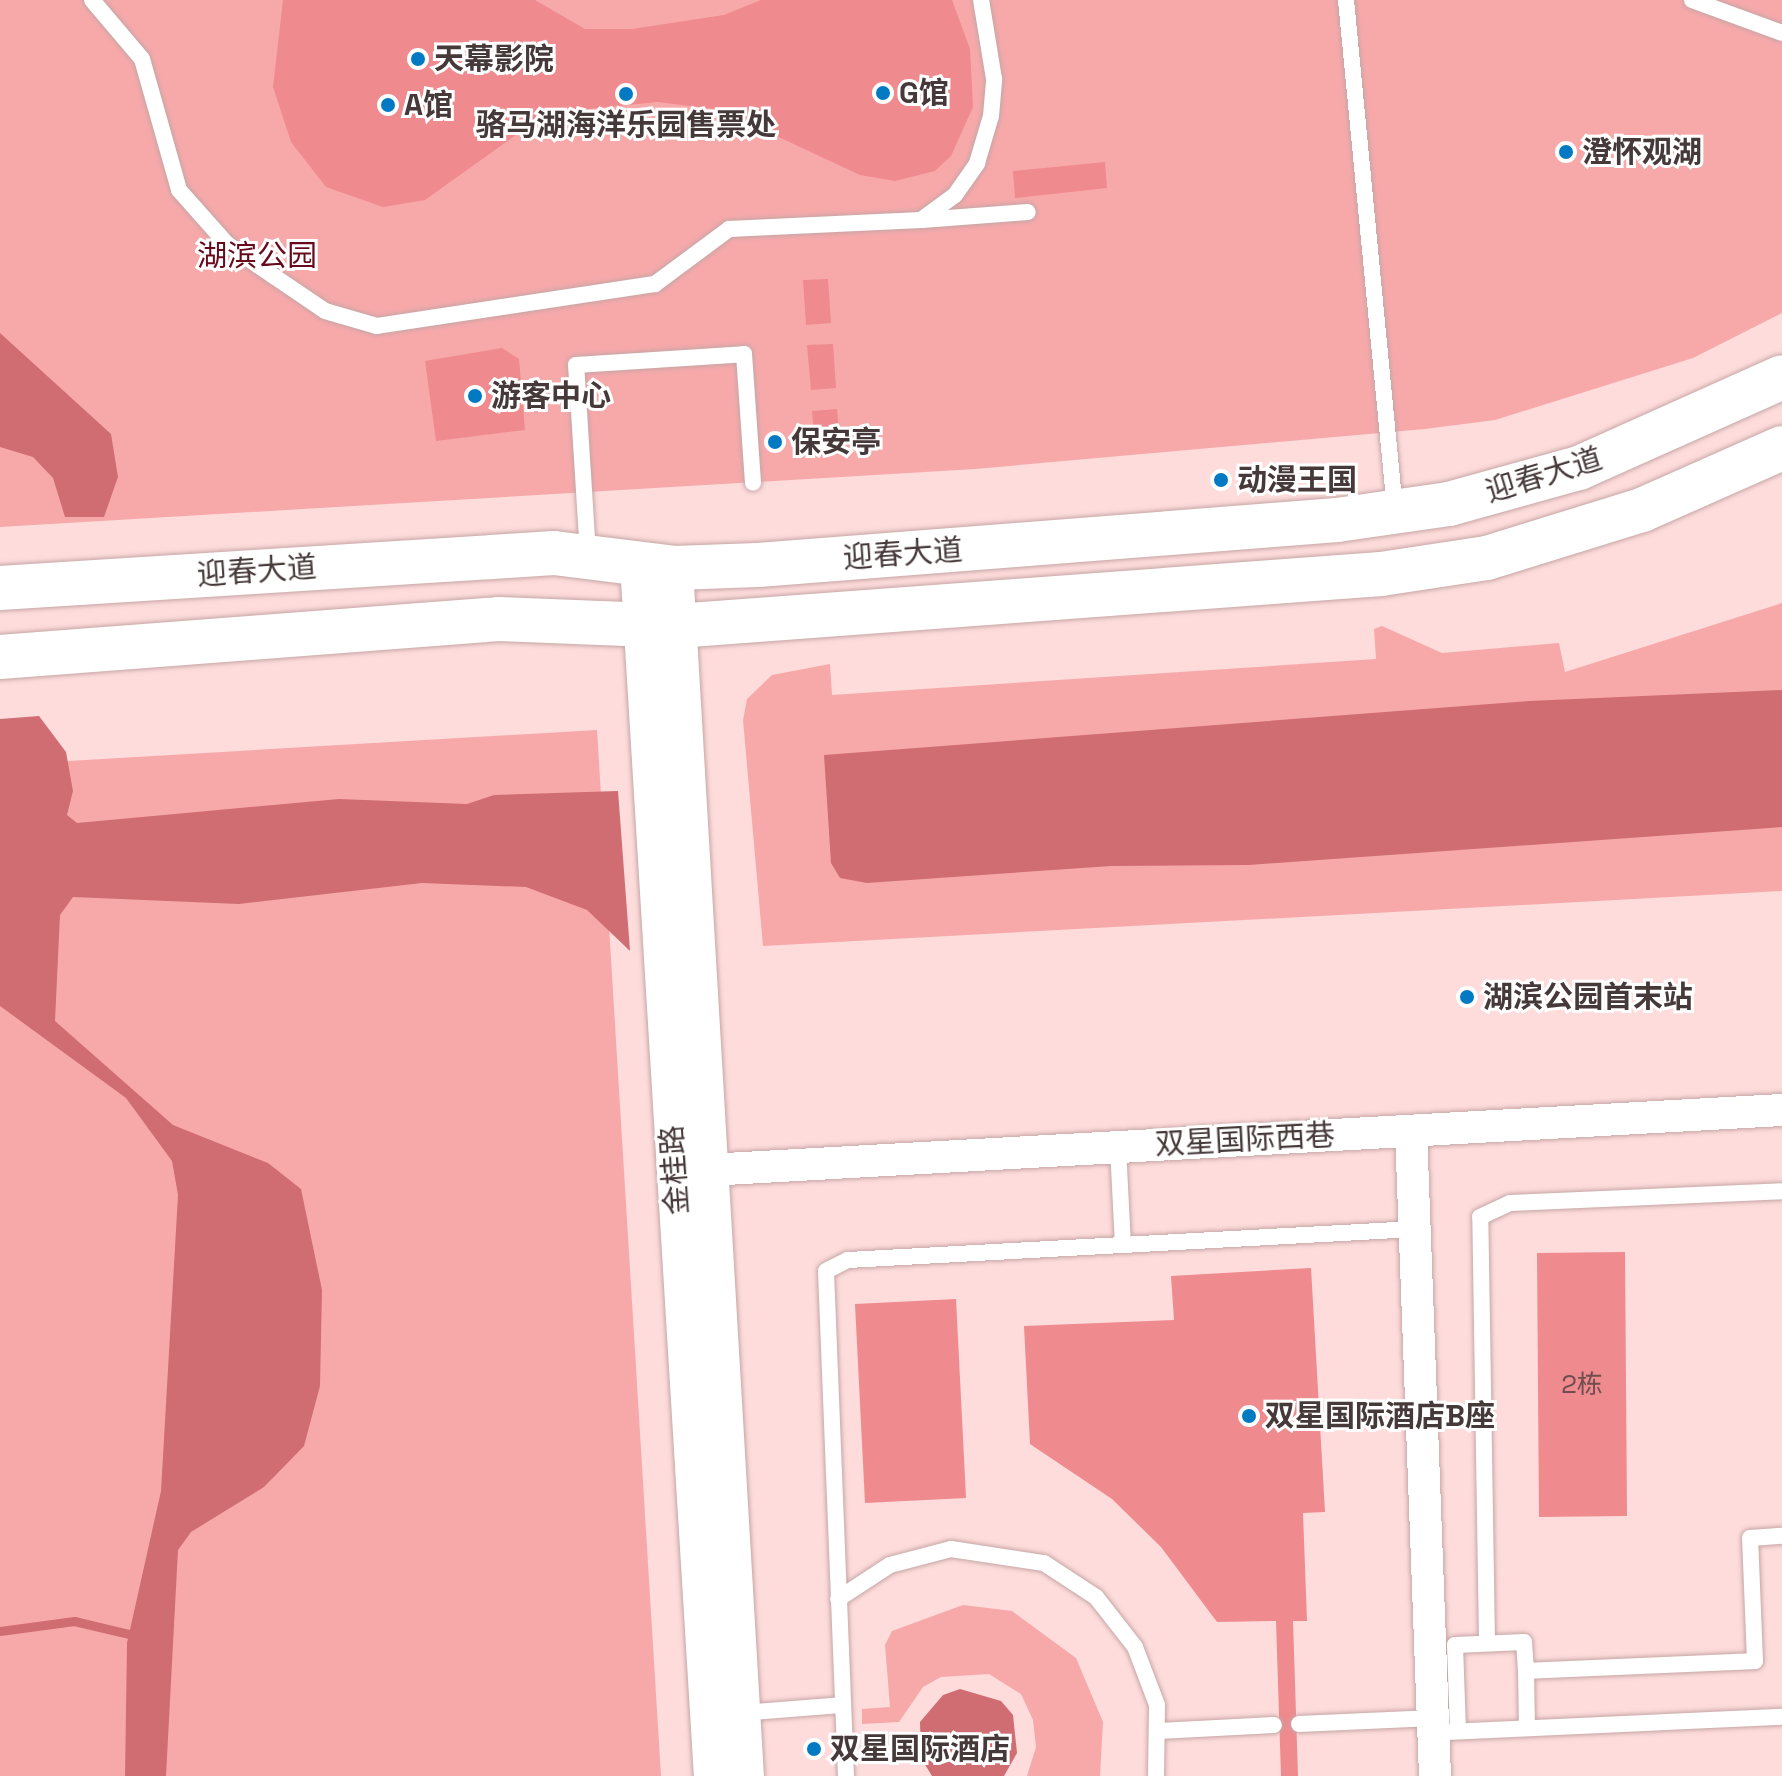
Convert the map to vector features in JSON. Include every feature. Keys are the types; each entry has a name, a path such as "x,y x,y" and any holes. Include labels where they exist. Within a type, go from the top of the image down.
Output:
{"main road":[{"name":"迎春大道","path":"0,588 588,554 656,566 1257,529 1395,511 1579,468 1782,377"},
{"name":"迎春大道","path":"0,657 499,619 558,617 659,627 1381,574 1487,558 1642,510 1782,448"}],"street":[{"name":"金桂路","path":"656,566 725,1714 745,1776"},
{"name":"金桂路","path":"659,627 708,1170 725,1714 713,1776"},
{"name":"双星国际西巷","path":"708,1170 1782,1110"},
{"path":"1411,1131 1442,1727 1435,1776"}],"lane":[{"path":"92,0 142,59 179,190 227,244 263,269 325,311 377,326 655,284 729,229 1028,212"},
{"path":"921,220 955,195 977,163 991,116 994,79 981,0"},
{"path":"1346,0 1395,511"},
{"path":"1692,0 1782,33"},
{"path":"588,554 576,365 744,354 753,483"},
{"path":"1118,1147 1123,1245"},
{"path":"1487,1643 1480,1217 1510,1203 1782,1191"},
{"path":"846,1776 826,1271 848,1260 1414,1229"},
{"path":"1526,1671 1755,1661 1750,1538 1782,1536"},
{"path":"838,1599 890,1565 951,1549 1044,1563 1096,1597 1118,1622 1148,1677 1159,1731 1156,1776"},
{"path":"1442,1727 1455,1645 1524,1642 1527,1728"},
{"path":"725,1714 843,1705"},
{"path":"1299,1724 1527,1728 1782,1717"},
{"path":"1159,1731 1274,1725"}],"green space":[{"name":"湖滨公园","path":"0,0 1782,0 1782,313 1693,358 1495,420 1425,429 975,469 0,527"},
{"path":"1782,603 1782,891 763,946 743,720 747,699 772,675 830,664 832,695 1376,659 1374,629 1382,626 1442,653 1559,643 1565,672"},
{"path":"597,730 661,1776 0,1776 0,765"},
{"path":"963,1605 1012,1611 1076,1658 1103,1722 1100,1776 1027,1776 1036,1747 1033,1720 1021,1694 989,1674 941,1677 923,1687 899,1722 862,1724 862,1709 890,1707 885,1645 892,1631"}],"shaded area":[{"path":"0,333 111,434 118,477 104,517 65,517 53,478 33,457 0,447"},
{"path":"1782,690 1782,827 1249,865 1111,866 867,883 840,878 831,863 824,755 1529,701"},
{"path":"39,716 66,752 73,791 67,815 77,823 339,799 467,804 494,795 618,791 630,951 587,910 526,887 422,883 239,904 73,897 60,915 55,1021 173,1125 268,1163 301,1189 322,1290 320,1386 304,1446 264,1487 191,1532 178,1550 166,1776 125,1776 127,1643 161,1491 178,1195 172,1161 126,1098 0,1006 0,719"},
{"path":"960,1689 1001,1701 1013,1715 1017,1753 1004,1776 932,1776 921,1758 920,1722 943,1695"}],"building":[{"path":"283,0 535,0 585,29 632,29 724,15 761,0 952,0 970,49 973,107 951,156 935,171 895,181 860,175 721,110 658,102 578,110 527,127 425,200 383,207 326,187 291,142 273,87"},
{"path":"1105,162 1107,188 1015,198 1013,171"},
{"path":"828,279 831,323 806,325 803,280"},
{"path":"833,344 836,388 811,390 807,345"},
{"name":"游客中心","path":"502,348 519,359 525,430 436,441 425,361"},
{"path":"837,409 841,454 816,456 812,411"},
{"name":"保安亭","path":"770,434 779,434 781,449 771,450"},
{"path":"1625,1252 1627,1516 1539,1517 1537,1253"},
{"path":"1311,1268 1325,1512 1303,1513 1307,1621 1293,1621 1298,1776 1281,1776 1276,1621 1217,1622 1161,1547 1112,1499 1030,1444 1024,1326 1174,1320 1171,1276"},
{"path":"956,1299 966,1498 865,1503 855,1304"}],"waterway":[{"path":"0,1631 74,1621 129,1634"}],"place":[{"name":"天幕影院","path":"418,59"},
{"name":"G馆","path":"883,93"},
{"name":"骆马湖海洋乐园售票处","path":"626,94"},
{"name":"A馆","path":"388,105"},
{"name":"澄怀观湖","path":"1566,152"},
{"name":"游客中心","path":"475,396"},
{"name":"保安亭","path":"775,442"},
{"name":"动漫王国","path":"1221,480"},
{"name":"湖滨公园首末站","path":"1467,997"},
{"name":"双星国际酒店B座","path":"1249,1416"},
{"name":"双星国际酒店","path":"814,1749"}]}
